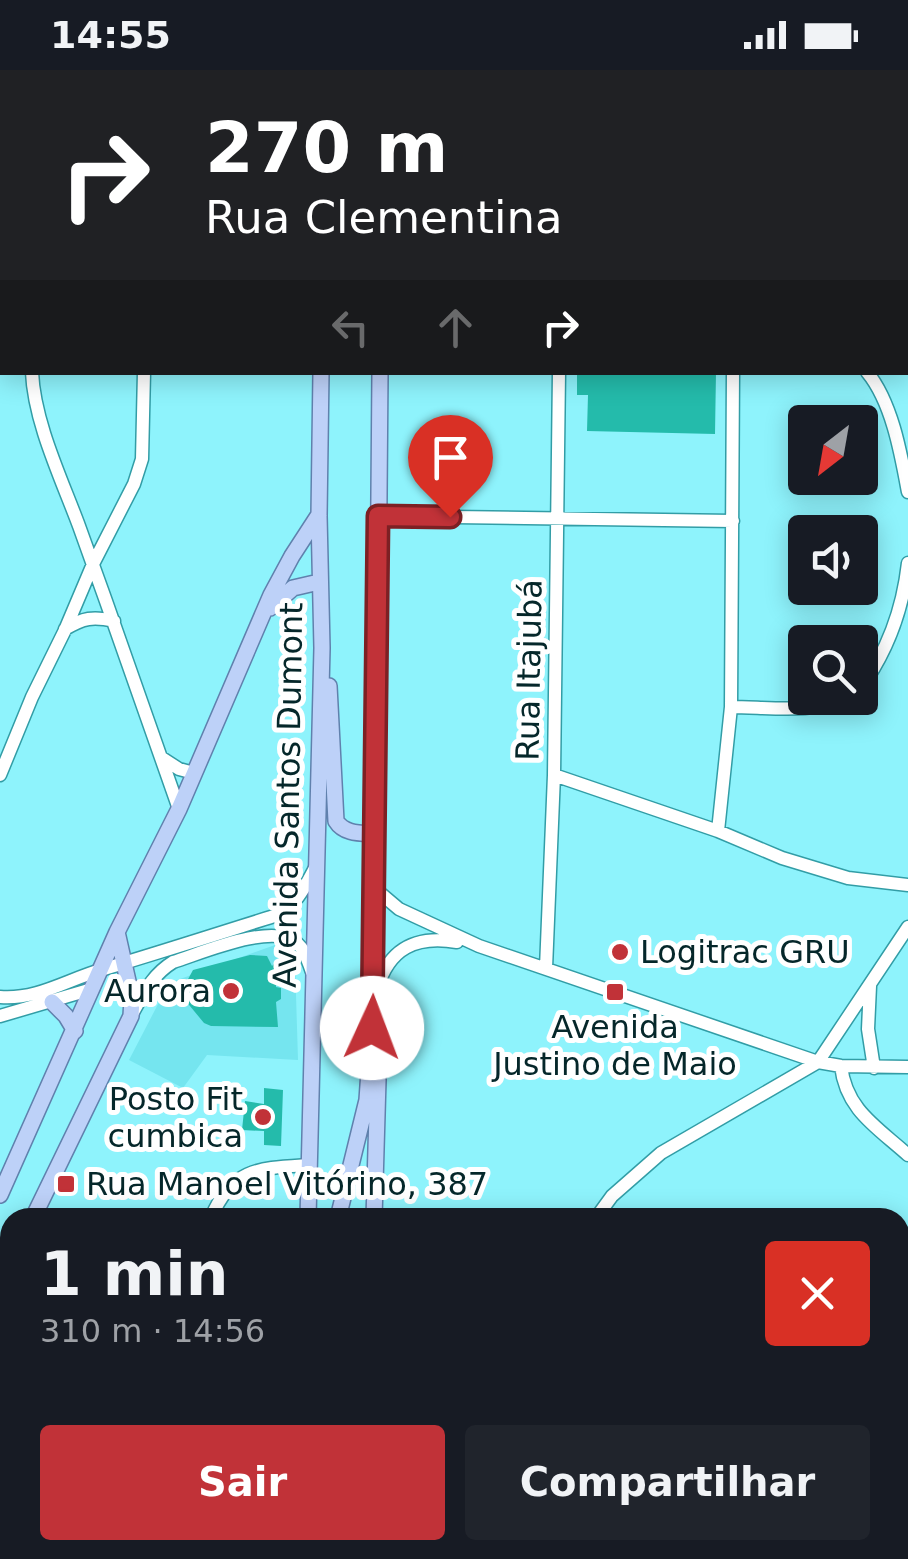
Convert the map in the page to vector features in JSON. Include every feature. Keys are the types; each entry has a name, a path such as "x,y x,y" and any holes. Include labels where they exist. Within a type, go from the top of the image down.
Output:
{"main road":[{"name":"Avenida Santos Dumont","path":"308,1208 322,648 318,516 321,375"},
{"path":"341,1208 367,1100 374,1000 372,887 380,375"},
{"path":"0,1195 117,932 179,808 280,578 318,516"},
{"path":"264,614 292,588 319,582"},
{"path":"322,648 331,711 336,821 349,832 375,834"},
{"path":"38,1208 131,1016 132,999 117,932"},
{"path":"52,1002 74,1030"},
{"path":"370,1054 378,1080 374,1208"}],"street":[{"path":"32,375 42,425 179,808"},
{"path":"1,765 134,484 142,459 144,375"},
{"name":"Rua Itajubá","path":"546,968 554,775 560,375"},
{"path":"718,831 731,707 733,375"},
{"path":"870,375 890,417 908,492"},
{"path":"378,516 733,521"},
{"path":"878,659 905,590 908,563"},
{"path":"65,630 91,617 114,620"},
{"path":"731,707 788,707"},
{"path":"162,758 178,770 194,773"},
{"path":"554,775 718,831 782,858 848,878 908,886"},
{"path":"0,997 42,992 101,969 286,911 303,891 316,866"},
{"path":"372,887 399,909 479,946 818,1062 908,1067"},
{"path":"603,1208 661,1154 818,1062 908,927"},
{"path":"131,1016 153,977 162,969 174,962 268,935 296,942 304,950 313,973"},
{"path":"374,1000 388,963 408,946 436,939 479,946"},
{"path":"870,983 868,1029 874,1068"},
{"path":"0,1016 92,989"},
{"path":"841,1066 850,1099 908,1155"},
{"path":"216,1208 225,1190 239,1177 255,1170 309,1164"}],"shaded area":[{"path":"275,945 295,962 298,1060 207,1055 183,1088 129,1060 169,983"}],"building":[{"path":"577,375 716,375 715,434 587,431 588,395 577,395"},
{"name":"Aurora","path":"250,955 267,956 272,966 276,962 276,987 281,988 281,999 276,1002 278,1027 204,1023 180,994 193,970"},
{"name":"Posto Fit cumbica","path":"264,1088 283,1090 281,1146 264,1145 264,1131 242,1130 245,1101 264,1104"}],"place":[{"name":"Logitrac GRU","path":"620,952"},
{"name":"Aurora","path":"231,991"},
{"name":"Avenida Justino de Maio","path":"615,992"},
{"name":"Posto Fit cumbica","path":"263,1117"},
{"name":"Rua Manoel Vitórino, 387","path":"66,1184"}],"route":[{"path":"372,1028 378,516 450,517"}]}
